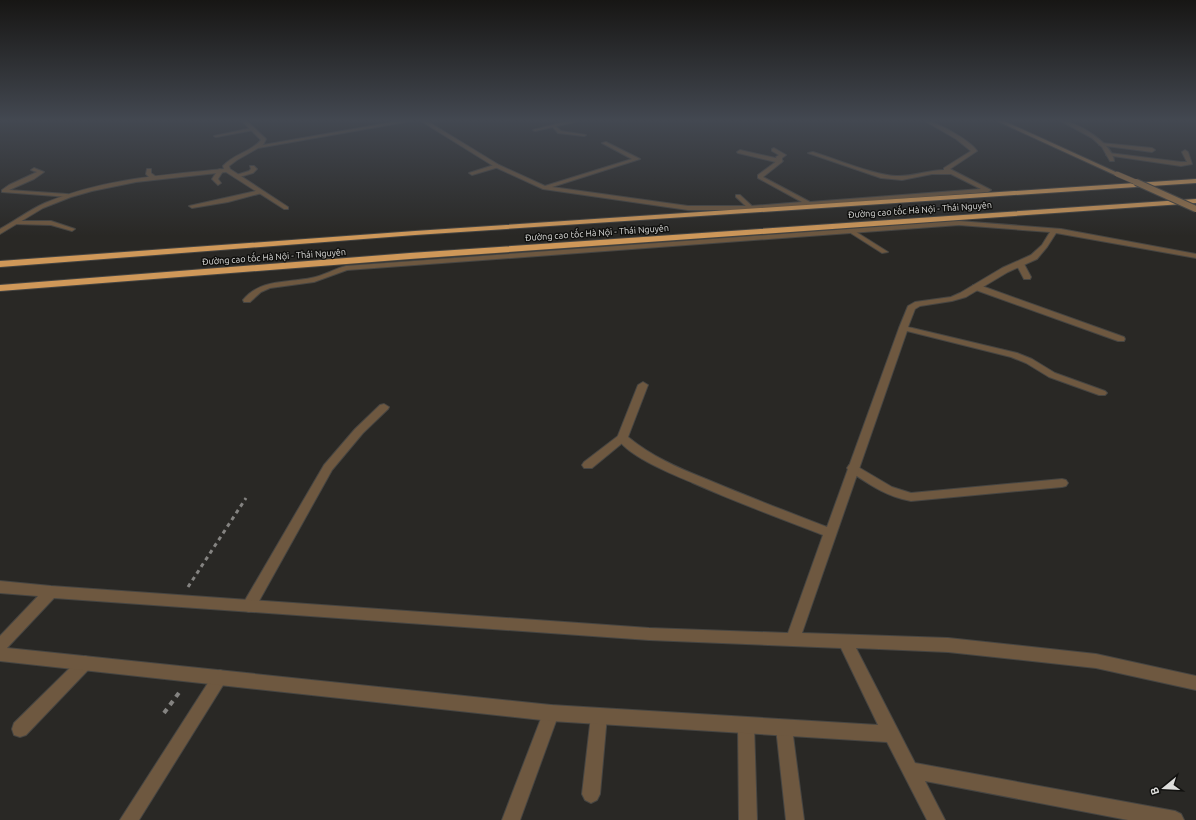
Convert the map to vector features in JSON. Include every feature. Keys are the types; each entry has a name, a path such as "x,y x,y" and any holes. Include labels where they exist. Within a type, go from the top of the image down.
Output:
{"highway":[{"name":"Đường cao tốc Hà Nội - Thái Nguyên","path":"0,264 431,232 1196,181"},
{"name":"Đường cao tốc Hà Nội - Thái Nguyên","path":"0,288 418,256 1196,201"}],"street":[{"path":"234,159 226,166 228,170 286,208"},
{"path":"486,159 497,166 545,188 688,208 751,208 988,190 946,169 948,166 960,159"},
{"path":"545,188 637,159"},
{"path":"772,159 780,161"},
{"path":"830,159 881,176 894,178 902,178 932,172 951,172"},
{"path":"1084,159 1196,209"},
{"path":"1126,159 1181,164 1190,163 1188,159"},
{"path":"780,161 760,176 761,178 808,203"},
{"path":"472,173 497,166"},
{"path":"236,176 252,172 254,169 252,167"},
{"path":"34,170 41,172 35,177 9,187 4,191 67,196"},
{"path":"149,170 148,173 153,178"},
{"path":"0,232 38,208 67,196 122,182 228,170"},
{"path":"218,183 216,179 220,171"},
{"path":"192,206 228,200 260,192"},
{"path":"738,196 751,208"},
{"path":"16,223 41,222 72,229"},
{"path":"247,300 258,290 268,286 314,280 346,268 960,223 1054,231 1196,256"},
{"path":"851,231 884,252"},
{"path":"792,640 911,308 918,304 952,299 963,295 1005,270 1034,257 1045,246 1054,231"},
{"path":"1020,264 1027,277"},
{"path":"976,287 1121,339"},
{"path":"903,328 1014,355 1030,361 1052,375 1102,393"},
{"path":"588,465 622,438 644,385"},
{"path":"249,606 328,468 359,431 384,407"},
{"path":"622,438 640,452 662,465 728,494 830,533"},
{"path":"853,468 893,492 911,497 1062,483"},
{"path":"0,587 51,592 649,634 948,645 1096,661 1196,683"},
{"path":"0,646 51,592"},
{"path":"845,641 872,697 936,820"},
{"path":"0,654 599,716 784,728 888,728"},
{"path":"20,729 85,663"},
{"path":"129,820 220,677"},
{"path":"511,820 551,712"},
{"path":"591,794 599,716"},
{"path":"746,725 748,820"},
{"path":"784,728 795,820"},
{"path":"910,770 1175,820"}],"path":[{"path":"180,601 246,498"},
{"path":"164,713 193,674"}]}
